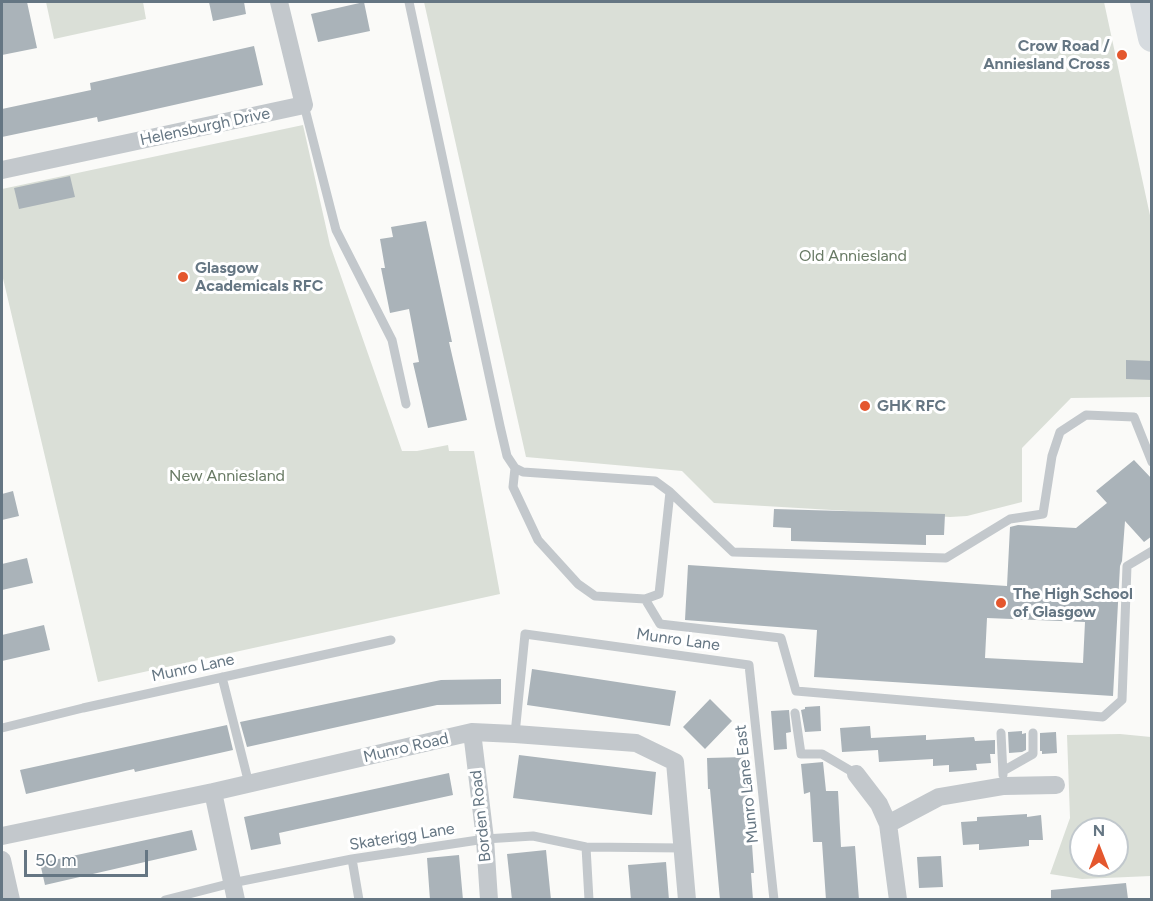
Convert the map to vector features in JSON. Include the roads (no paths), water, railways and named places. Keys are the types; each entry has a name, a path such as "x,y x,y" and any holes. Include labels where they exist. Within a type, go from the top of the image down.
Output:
{"main road":[{"path":"1144,2 1152,38"}],"street":[{"path":"283,2 304,105"},
{"name":"Helensburgh Drive","path":"2,170 304,105"},
{"name":"Munro Road","path":"2,836 213,792 472,732 636,743 675,762 687,900"},
{"name":"Borden Road","path":"472,732 485,839 489,900"},
{"path":"856,774 879,804 888,824 898,900"},
{"path":"888,824 939,797 1004,778 1056,785"},
{"path":"213,792 234,891"},
{"path":"2,860 11,900"}],"lane":[{"path":"410,2 502,436 507,456 515,468 523,472 655,481 670,492 733,552 946,558 1010,519 1044,514 1052,456 1060,432 1086,415 1134,417 1150,461"},
{"path":"304,105 336,230 392,340 406,404"},
{"path":"515,468 513,487 538,540 578,584 595,596 645,599 659,594 670,492"},
{"path":"645,599 660,624 781,638 796,691 1103,717 1122,700 1127,566 1152,551"},
{"name":"Munro Lane","path":"515,734 525,634 749,665"},
{"name":"Munro Lane","path":"2,728 391,640"},
{"name":"Munro Lane East","path":"749,665 774,900"},
{"path":"222,677 249,784"},
{"path":"795,712 801,754 822,754 856,774"},
{"path":"1001,733 1004,778"},
{"path":"1004,778 1033,754 1033,733"},
{"name":"Skaterigg Lane","path":"165,900 234,891 352,860 485,839 533,836 586,847 683,848"},
{"path":"586,847 589,900"},
{"path":"352,860 359,900"}],"place":[{"name":"Crow Road / Anniesland Cross","path":"1122,55"},
{"name":"Glasgow Academicals RFC","path":"183,277"},
{"name":"GHK RFC","path":"865,406"},
{"name":"The High School of Glasgow","path":"1001,603"}],"park label":[{"name":"Old Anniesland","path":"853,256"},
{"name":"New Anniesland","path":"227,476"}]}
